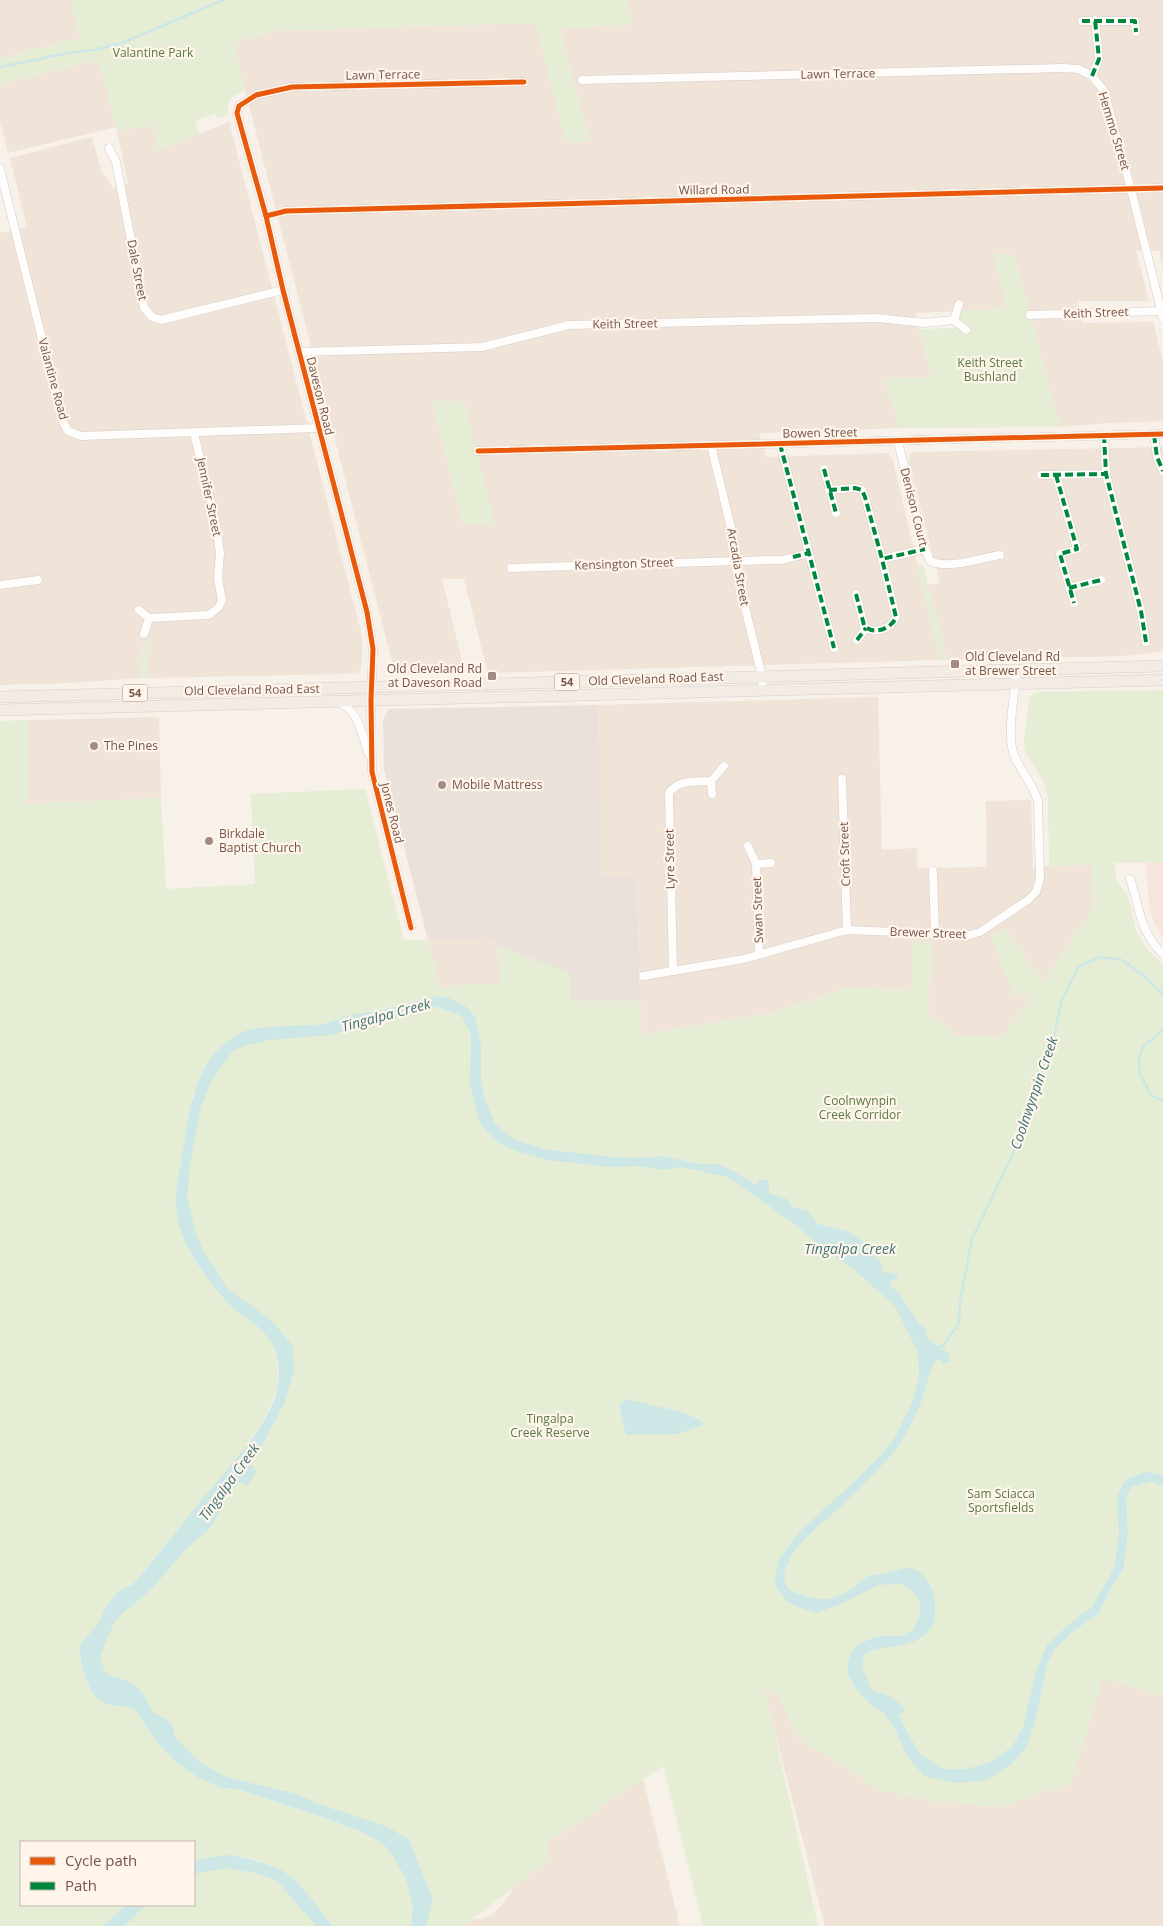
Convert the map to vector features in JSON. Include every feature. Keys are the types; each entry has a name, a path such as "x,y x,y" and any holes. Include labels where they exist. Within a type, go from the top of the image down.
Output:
{"main road":[{"name":"Old Cleveland Road East","path":"0,697 1163,666"},
{"name":"Old Cleveland Road East","path":"0,710 1163,680"}],"street":[{"path":"1092,76 1100,59 1096,20"},
{"path":"1082,21 1135,21 1136,32"},
{"name":"Lawn Terrace","path":"582,80 1063,68 1079,70 1092,76"},
{"name":"Hemmo Street","path":"1092,76 1104,91 1162,314"},
{"name":"Lawn Terrace","path":"245,100 292,87 524,82"},
{"name":"Daveson Road","path":"245,100 239,106 237,113 266,216 318,428 367,612 373,648 371,700"},
{"name":"Dale Street","path":"109,148 116,162 144,308 152,317 162,320 283,290"},
{"name":"Valantine Road","path":"0,169 62,420 68,431 80,436 318,428"},
{"name":"Willard Road","path":"266,216 286,211 1163,188"},
{"path":"959,304 954,320 966,330"},
{"name":"Keith Street","path":"1030,315 1162,314"},
{"name":"Keith Street","path":"299,352 482,347 569,325 877,318 925,324 954,320"},
{"name":"Jennifer Street","path":"149,618 209,615 219,607 222,600 218,579 220,553 216,518 194,433"},
{"path":"1104,435 1106,474 1142,611 1146,642"},
{"path":"1158,435 1163,459"},
{"path":"1158,435 1157,457 1163,471"},
{"name":"Bowen Street","path":"478,451 1158,435"},
{"name":"Denison Court","path":"898,442 925,549 930,561 950,564 1000,555"},
{"path":"780,444 834,648"},
{"name":"Arcadia Street","path":"711,445 736,549 737,575 762,676 762,690"},
{"path":"824,469 836,512"},
{"path":"1041,475 1106,474"},
{"path":"1056,476 1077,549 1060,554 1074,603"},
{"path":"829,490 855,488 862,490 882,559 896,617 894,622 888,628 871,630 866,628 856,594"},
{"path":"882,559 925,549"},
{"name":"Kensington Street","path":"510,568 772,560 809,553"},
{"path":"0,585 38,580"},
{"path":"1070,588 1101,580"},
{"path":"140,610 149,618 144,634"},
{"path":"857,640 866,628"},
{"name":"Brewer Street","path":"643,976 744,959 847,930 970,935 980,932 1028,900 1036,892 1040,879 1038,801 1034,789 1014,753 1011,737 1018,669"},
{"name":"Jones Road","path":"371,700 372,772 410,928"},
{"name":"Jones Road","path":"334,701 352,710 371,762"},
{"path":"712,794 711,781 724,766"},
{"name":"Croft Street","path":"842,779 847,930"},
{"name":"Lyre Street","path":"673,971 669,793 674,787 684,782 711,781"},
{"name":"Swan Street","path":"748,846 756,864 759,955"},
{"name":"Swan Street","path":"756,864 771,863"},
{"path":"933,871 935,933"},
{"path":"1130,879 1136,894 1139,916 1146,934 1155,947 1163,954"}],"shaded area":[{"path":"0,0 71,0 80,38 0,58"},
{"path":"626,0 1163,0 1163,268 1159,251 1136,251 1149,301 1077,301 1083,323 1153,322 1163,362 1163,421 1060,427 1014,254 994,254 1007,309 916,313 932,377 885,379 899,428 759,433 766,457 888,453 892,457 940,660 488,673 464,579 442,579 465,673 400,674 394,669 233,43 277,31 536,23 566,142 589,142 560,29 632,24","holes":["432,401 495,524 463,524"]},
{"path":"100,59 116,127 8,153 0,121 0,85"},
{"path":"229,122 362,636 362,663 359,672 347,674 148,678 150,639 143,639 141,678 72,683 0,685 0,233 27,227 10,158 92,137 101,170 113,188 128,184 117,131 153,126 158,150"},
{"path":"1163,447 1163,651 1123,656 947,660 928,584 940,583 909,463 909,455 913,452"},
{"path":"878,697 882,850 917,848 917,868 987,867 986,801 1031,800 1033,867 1093,864 1094,909 1042,983 1005,928 991,937 1032,995 1003,1037 956,1036 928,1014 931,946 933,942 911,941 913,945 912,987 908,990 848,988 767,1014 641,1035 637,877 602,877 598,705"},
{"path":"598,705 602,877 637,876 640,1001 570,1001 569,973 498,946 498,938 428,940 384,769 383,719 389,709"},
{"path":"159,717 161,798 26,804 28,720"},
{"path":"1146,862 1163,862 1163,938 1154,922 1149,907"},
{"path":"498,938 500,984 453,985 440,988 428,940"},
{"path":"1114,1678 1163,1680 1163,1926 825,1926 763,1687 977,1778 1096,1681"},
{"path":"631,1732 680,1926 456,1926 470,1919 482,1919 492,1915 501,1906 511,1892 513,1867"}],"green space":[{"name":"Valantine Park","path":"71,0 626,0 633,24 560,29 589,142 566,142 535,23 277,31 234,43 245,90 231,99 227,110 228,115 217,119 215,113 195,121 199,134 158,150 153,126 117,131 99,60 0,85 0,58 80,38"},
{"name":"Keith Street Bushland","path":"993,254 1014,254 1060,427 899,428 885,379 932,377 919,329 956,328 952,311 1007,309"},
{"path":"432,401 464,401 495,524 463,524"},
{"path":"923,565 947,660 940,660 917,566"},
{"path":"143,639 150,639 148,678 141,678"},
{"path":"1163,690 1163,862 1115,863 1116,880 1128,896 1136,931 1147,949 1163,965 1163,1481 1151,1477 1130,1483 1121,1497 1125,1529 1119,1567 1108,1583 1098,1609 1052,1644 1044,1660 1030,1727 1013,1752 994,1763 974,1771 946,1774 925,1766 907,1743 895,1715 866,1690 856,1667 858,1653 868,1648 907,1641 920,1629 926,1612 923,1591 908,1579 891,1578 820,1606 787,1596 779,1583 777,1587 787,1602 816,1613 839,1605 879,1585 898,1584 905,1586 916,1595 921,1607 913,1630 900,1636 886,1635 870,1639 857,1645 851,1652 848,1661 848,1675 856,1689 874,1708 883,1712 895,1730 908,1757 924,1776 956,1783 987,1780 1010,1765 1026,1748 1035,1723 1047,1665 1054,1650 1071,1633 1099,1613 1111,1588 1124,1568 1128,1530 1126,1497 1132,1487 1152,1481 1163,1487 1163,1696 1103,1678 1071,1784 999,1807 931,1801 874,1789 850,1769 797,1738 778,1695 764,1687 818,1926 703,1926 663,1766 548,1843 549,1860 464,1926 417,1926 419,1904 409,1872 390,1843 349,1820 303,1803 218,1780 188,1762 162,1738 130,1695 103,1683 95,1667 99,1647 111,1617 205,1516 254,1451 282,1393 284,1368 281,1345 268,1324 223,1293 211,1273 195,1254 186,1233 182,1196 200,1093 216,1065 238,1042 270,1035 328,1030 439,1001 464,1012 474,1033 476,1088 489,1124 508,1142 541,1154 607,1160 644,1160 726,1172 790,1210 869,1266 900,1303 922,1349 939,1347 928,1339 925,1328 918,1322 899,1293 890,1285 892,1280 898,1279 897,1274 883,1272 880,1261 864,1247 860,1239 847,1231 818,1224 808,1211 792,1207 786,1199 769,1193 769,1182 766,1179 760,1180 757,1185 734,1171 717,1164 700,1164 661,1156 640,1158 613,1157 544,1149 513,1139 495,1123 485,1099 481,1081 481,1043 475,1017 467,1007 449,998 435,996 352,1015 325,1024 243,1032 231,1039 203,1069 192,1097 175,1208 181,1233 197,1264 220,1295 268,1337 277,1356 278,1387 262,1422 238,1458 132,1585 118,1591 106,1607 99,1622 79,1646 81,1662 86,1680 94,1695 107,1704 134,1709 158,1743 176,1762 197,1777 221,1788 237,1789 323,1817 362,1832 382,1843 390,1852 405,1877 413,1907 411,1926 333,1926 304,1890 278,1868 239,1856 220,1856 195,1861 195,1841 20,1841 20,1906 125,1906 103,1926 0,1926 0,721 28,720 27,804 161,798 166,889 255,884 251,794 365,789 404,940 428,940 440,988 453,985 499,984 498,946 569,973 570,1001 640,1001 641,1035 767,1014 848,988 908,990 912,987 913,945 910,941 934,942 931,946 928,1014 956,1036 1002,1037 1032,995 1013,994 991,937 1005,928 1042,982 1094,909 1093,864 1049,867 1048,798 1044,782 1025,752 1024,739 1030,697 1035,692"},
{"path":"225,1863 281,1879 322,1926 113,1926 137,1906 195,1906 195,1870"}],"water":[{"name":"Tingalpa Creek","path":"435,996 449,998 467,1007 475,1017 481,1043 481,1081 485,1099 495,1123 513,1139 544,1149 613,1157 640,1158 661,1156 700,1164 717,1164 734,1171 756,1185 760,1180 766,1179 769,1182 769,1193 787,1199 792,1207 808,1211 818,1224 847,1231 860,1239 865,1247 880,1261 883,1272 897,1274 898,1279 892,1280 890,1285 899,1293 918,1322 925,1328 928,1339 949,1354 950,1361 944,1364 939,1359 935,1361 917,1411 897,1448 843,1505 800,1544 788,1563 785,1576 786,1585 793,1592 821,1599 833,1598 844,1594 868,1577 905,1568 918,1571 927,1580 933,1592 935,1605 935,1618 931,1628 916,1640 871,1651 864,1655 862,1668 872,1690 889,1696 905,1708 903,1713 899,1715 921,1755 941,1768 953,1770 967,1769 990,1762 1012,1747 1023,1728 1035,1674 1047,1645 1074,1620 1092,1607 1114,1568 1119,1535 1117,1497 1125,1480 1145,1472 1163,1475 1163,1487 1152,1481 1132,1487 1126,1497 1128,1530 1124,1568 1111,1588 1099,1613 1071,1633 1054,1650 1047,1665 1035,1723 1026,1748 1010,1765 987,1780 956,1783 924,1776 908,1757 895,1730 883,1712 874,1708 856,1689 848,1675 848,1661 851,1652 857,1645 886,1635 900,1636 913,1630 921,1607 916,1595 905,1586 898,1584 879,1585 839,1605 816,1613 787,1602 774,1584 779,1559 800,1531 881,1455 894,1439 911,1405 919,1379 918,1352 895,1306 852,1268 820,1246 796,1225 728,1177 680,1167 661,1170 638,1166 611,1167 548,1160 519,1152 497,1142 481,1125 475,1105 470,1083 471,1035 462,1016 437,1007 331,1035 269,1040 244,1046 233,1051 211,1081 201,1107 190,1164 187,1197 196,1233 203,1250 227,1288 272,1321 293,1346 294,1372 283,1406 251,1462 256,1472 249,1484 238,1483 218,1508 219,1514 210,1528 184,1551 149,1592 124,1612 114,1623 100,1656 105,1671 111,1676 131,1683 138,1689 152,1712 164,1718 174,1727 174,1736 198,1761 226,1777 297,1794 318,1804 388,1827 409,1840 433,1899 426,1926 411,1926 413,1907 405,1877 390,1852 382,1843 362,1832 323,1817 237,1789 221,1788 197,1777 176,1762 158,1743 134,1709 107,1704 94,1695 83,1671 79,1646 99,1622 106,1607 118,1591 132,1585 249,1442 269,1412 278,1385 278,1366 275,1351 269,1339 261,1330 230,1305 212,1284 186,1244 178,1222 176,1191 187,1123 196,1087 203,1071 225,1043 249,1030 326,1023 351,1015"},
{"path":"626,1399 681,1412 701,1420 703,1425 677,1434 626,1435 619,1405"},
{"path":"231,1855 251,1859 283,1871 303,1889 333,1926 316,1926 277,1881 256,1873 225,1868 195,1874 195,1861"},
{"path":"125,1906 145,1906 124,1926 103,1926"}],"waterway":[{"path":"0,67 122,43 223,0"},
{"name":"Coolnwynpin Creek","path":"938,1347 943,1346 959,1323 960,1301 972,1239 1023,1133 1054,1038 1061,1002 1078,967 1100,957 1122,960 1144,976 1163,994"},
{"name":"Coolnwynpin Creek","path":"1163,1030 1143,1047 1139,1060 1140,1075 1152,1096 1163,1101"}],"marked path":[{"path":"1092,76 1099,59 1095,20"},
{"path":"1082,21 1135,21 1136,32"},
{"path":"1104,435 1106,474 1141,611 1146,642"},
{"path":"1154,435 1157,457 1163,471"},
{"path":"780,444 834,648"},
{"path":"824,469 836,513"},
{"path":"1041,475 1106,474"},
{"path":"1056,475 1077,549 1060,554 1074,603"},
{"path":"829,490 855,488 862,490 882,559 925,549"},
{"path":"793,557 809,553"},
{"path":"856,594 864,625 868,628 882,630 894,621 896,617 882,559"},
{"path":"1069,588 1101,580"},
{"path":"857,640 866,628"}],"cycle path":[{"path":"411,928 372,772 371,700 373,649 367,612 283,290 266,216 237,113 239,106 256,95 292,87 524,82"},
{"path":"266,216 286,211 1163,188"},
{"path":"478,451 1163,434"}],"place":[{"name":"Old Cleveland Rd at Brewer Street","path":"955,664"},
{"name":"Old Cleveland Rd at Daveson Road","path":"492,676"},
{"name":"The Pines","path":"94,746"},
{"name":"Mobile Mattress","path":"442,785"},
{"name":"Birkdale Baptist Church","path":"209,841"}],"park label":[{"name":"Coolnwynpin Creek Corridor","path":"860,1108"},
{"name":"Tingalpa Creek Reserve","path":"550,1426"},
{"name":"Sam Sciacca Sportsfields","path":"1001,1501"}]}
